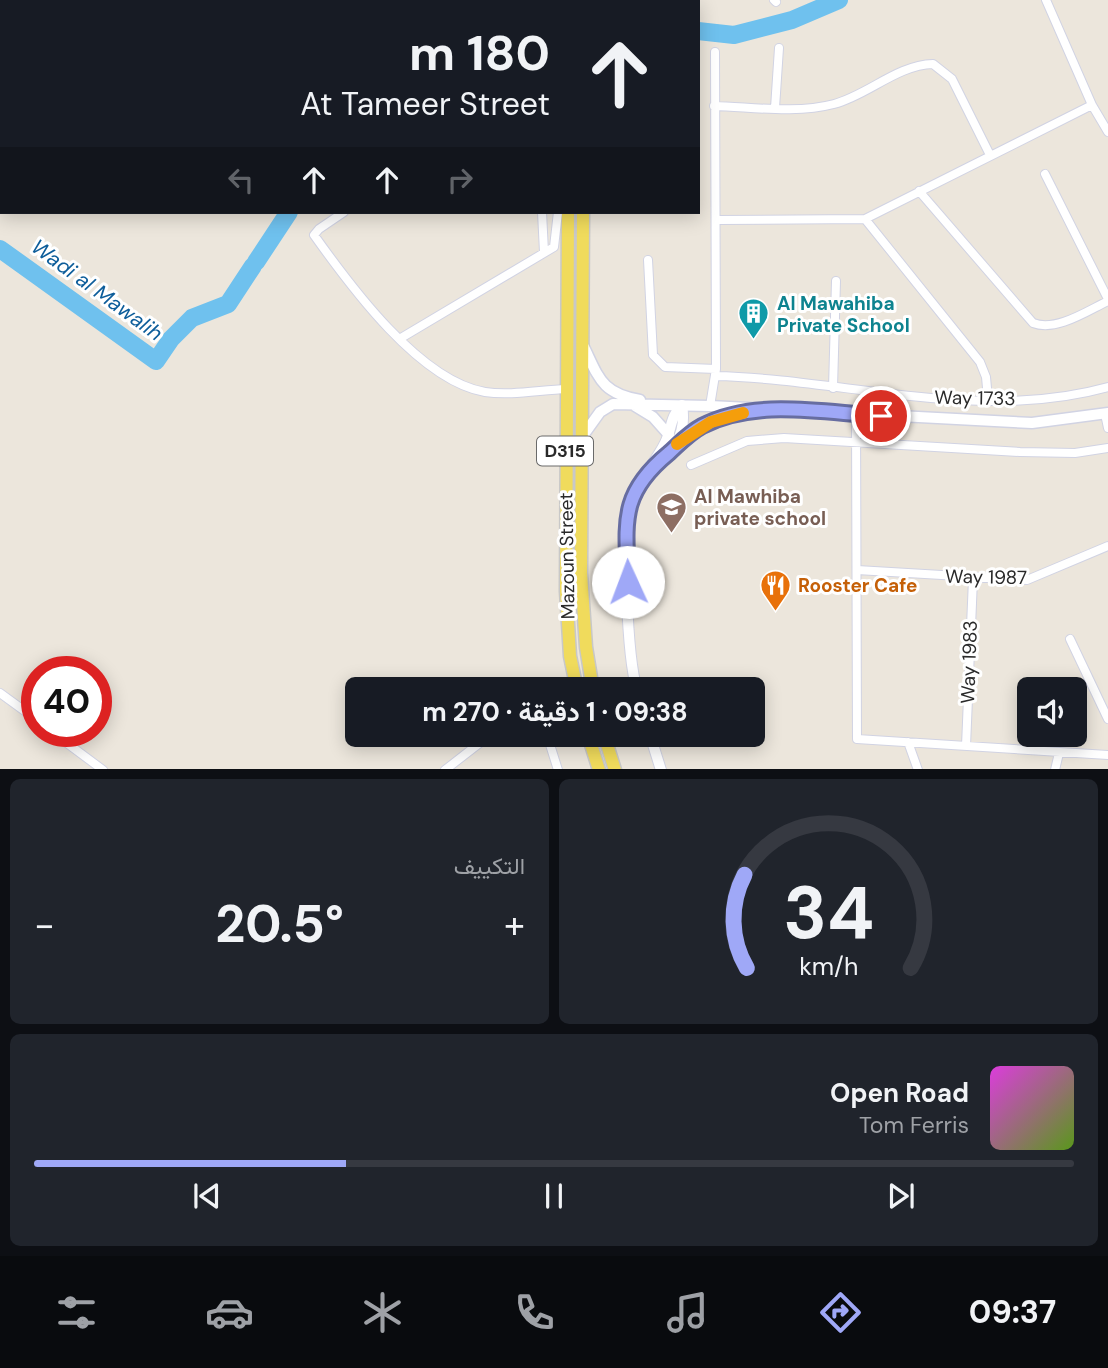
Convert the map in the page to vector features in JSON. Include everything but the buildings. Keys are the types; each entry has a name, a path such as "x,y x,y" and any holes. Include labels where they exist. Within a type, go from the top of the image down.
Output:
{"main road":[{"name":"Mazoun Street","path":"568,214 566,592 570,656 574,677"},
{"name":"Mazoun Street","path":"583,214 581,573 591,677"},
{"path":"582,344 596,373 611,392 676,405"},
{"path":"582,437 600,412 613,404 710,406 1032,423 1106,413"},
{"path":"632,405 653,417 669,435"},
{"path":"676,445 711,422 761,410"},
{"path":"592,747 599,769"},
{"path":"608,747 615,769"}],"street":[{"path":"1046,0 1092,104 1108,132"},
{"path":"775,108 779,48"},
{"path":"710,406 716,372 718,220 715,52"},
{"path":"714,106 775,108 834,104 856,97 917,66 933,64 952,79 990,155"},
{"path":"718,220 865,219 1092,104"},
{"path":"919,191 1033,323 1043,327 1054,325 1108,300 1045,174"},
{"path":"341,214 318,229 314,235 358,297 442,376 486,392 566,389"},
{"path":"542,214 544,252"},
{"path":"401,338 557,242 558,214"},
{"path":"865,219 980,362 986,377 988,399"},
{"name":"Way 1733","path":"648,260 653,355 658,364 665,367 954,400 1038,398 1108,387"},
{"path":"833,388 836,281"},
{"path":"634,677 626,531 635,492 669,435 676,405"},
{"path":"655,462 676,445 682,429 676,405"},
{"path":"1106,413 1108,428"},
{"path":"856,415 858,739 1108,755"},
{"path":"691,465 747,442 783,438 856,445 1031,452 1075,453 1108,448"},
{"name":"Way 1987","path":"857,570 973,579 1027,580 1108,546"},
{"name":"Way 1983","path":"966,746 973,579"},
{"path":"1070,639 1108,719"},
{"path":"0,693 21,708"},
{"path":"908,742 918,769"},
{"path":"72,747 100,768"},
{"path":"445,769 474,747"},
{"path":"551,747 558,769"},
{"path":"654,747 661,769"},
{"path":"1055,769 1059,753"}],"waterway":[{"name":"Wadi al Mawalih","path":"700,31 734,35 792,20 839,0"},
{"name":"Wadi al Mawalih","path":"256,262 288,214"},
{"name":"Wadi al Mawalih","path":"0,249 156,361 171,339 192,318 228,304 253,266"}],"slow traffic":[{"path":"677,444 711,422 743,413"}],"place":[{"name":"Al Mawahiba Private School","path":"754,341"},
{"name":"Al Mawhiba private school","path":"671,534"},
{"name":"Rooster Cafe","path":"775,612"}],"route":[{"path":"628,582 626,531 635,492 655,462 692,432 720,419 761,410 881,416"}]}
